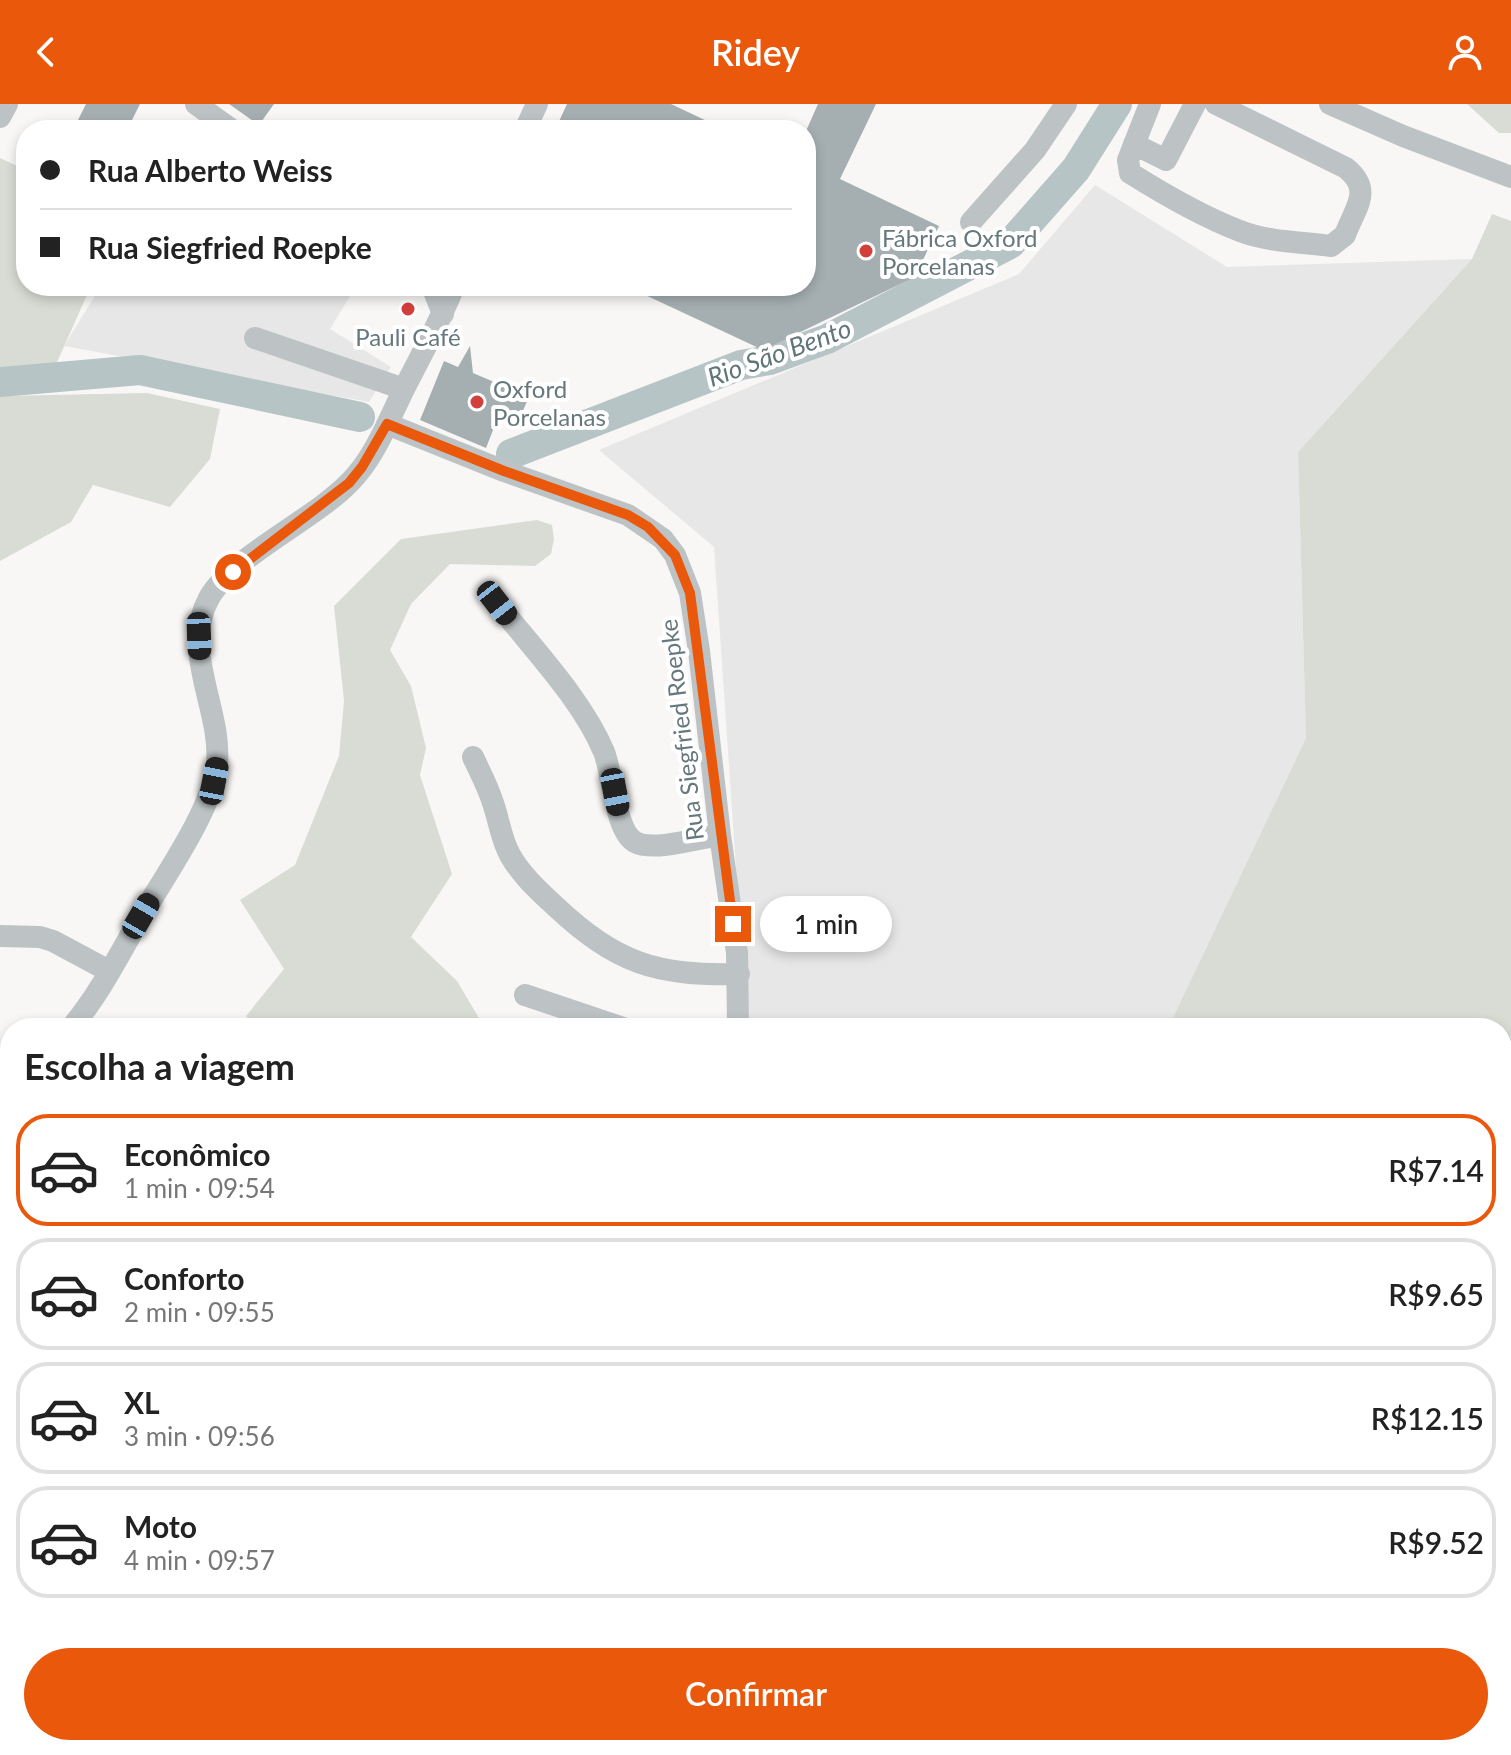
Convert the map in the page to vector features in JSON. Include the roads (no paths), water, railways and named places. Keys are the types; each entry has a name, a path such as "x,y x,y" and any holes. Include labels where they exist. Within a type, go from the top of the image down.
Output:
{"street":[{"path":"0,117 7,104"},
{"path":"196,104 218,120"},
{"path":"971,222 1035,150 1066,104"},
{"path":"1150,104 1128,160 1130,173 1166,196 1241,232 1331,246 1340,240 1345,235 1362,190 1360,180 1346,168 1216,104"},
{"path":"1134,144 1166,160 1195,104"},
{"path":"1330,104 1511,177"},
{"path":"436,296 443,314"},
{"path":"78,1018 109,971 189,834 214,781 216,746 199,646 202,616 208,599 233,572 349,483 368,459 387,424 450,296"},
{"path":"255,338 404,389"},
{"name":"Rua Siegfried Roepke","path":"387,424 504,471 628,515 663,539 684,573 693,605 739,974 738,1018"},
{"path":"497,603 595,733 611,774 627,836 637,844 649,846 720,835"},
{"path":"473,757 493,801 510,855 529,880 582,931 623,957 655,968 697,974 739,974"},
{"path":"0,936 40,937 53,941 109,971"},
{"path":"525,995 593,1018"}],"waterway":[{"name":"Rio São Bento","path":"511,454 741,365 770,360 827,339 1010,244 1076,169 1117,104"},
{"name":"Rio São Bento","path":"0,382 140,370 360,417"}],"place":[{"name":"Fábrica Oxford Porcelanas","path":"866,251"},
{"name":"Pauli Café","path":"408,309"},
{"name":"Oxford Porcelanas","path":"477,402"}]}
